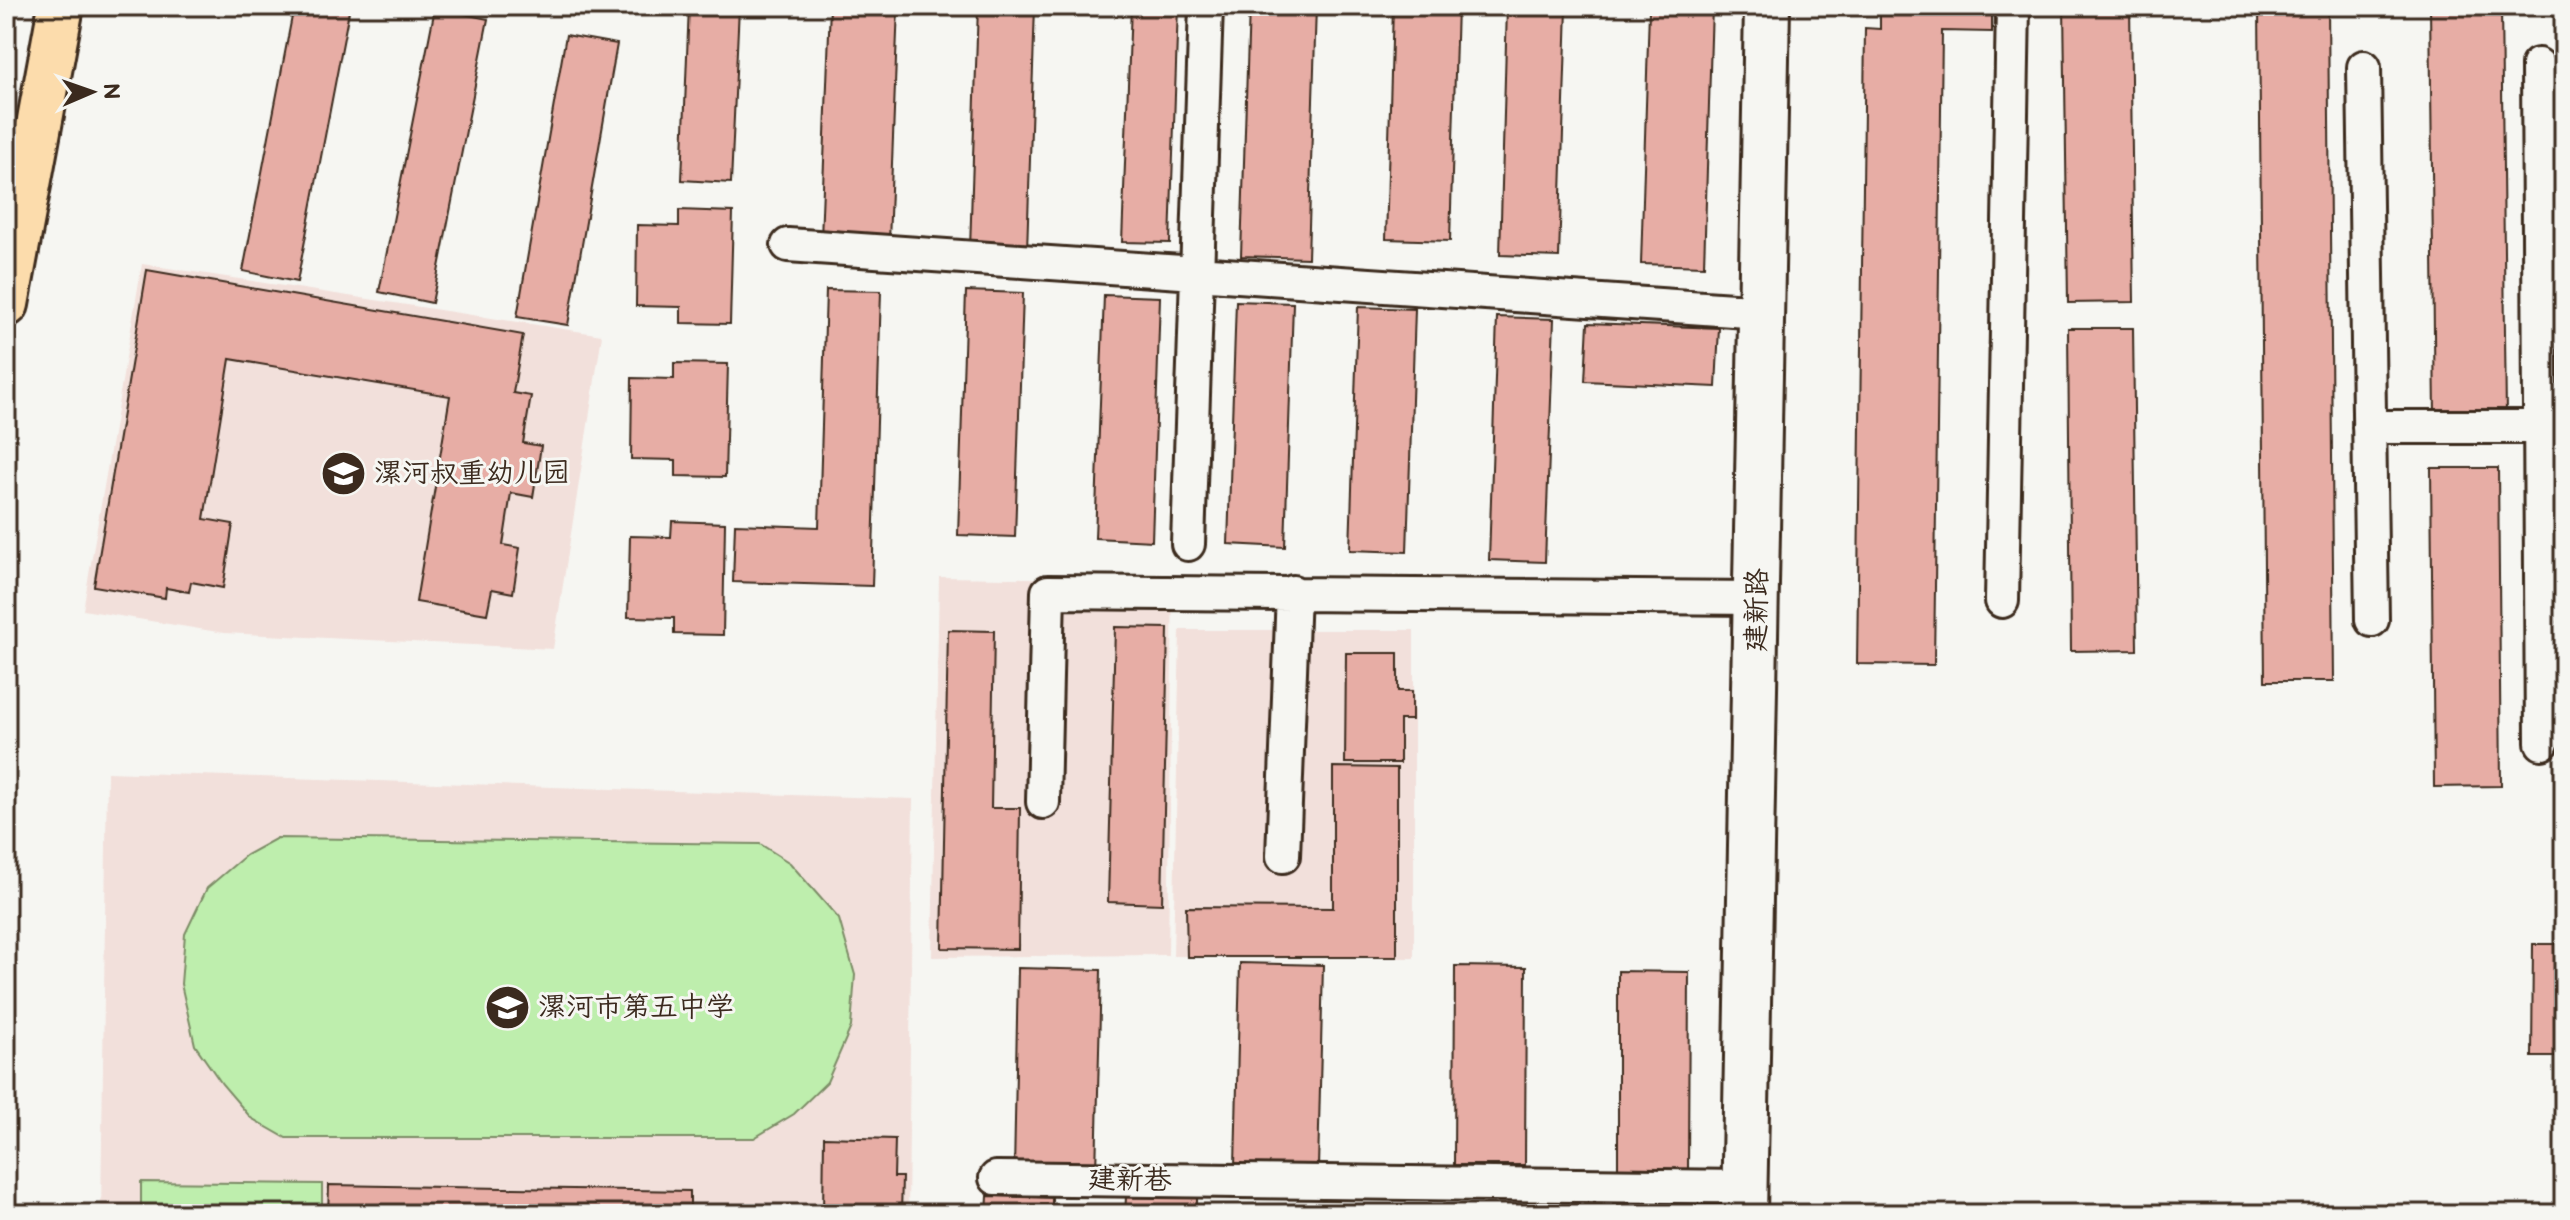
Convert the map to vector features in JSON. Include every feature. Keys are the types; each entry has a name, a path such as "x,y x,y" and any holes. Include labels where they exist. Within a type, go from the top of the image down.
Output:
{"main road":[{"path":"6,304 61,6"}],"street":[{"path":"1188,544 1206,6"},
{"name":"建新路","path":"1744,1201 1767,6"},
{"path":"2002,601 2013,6"},
{"path":"2538,65 2552,427 2542,743"},
{"path":"2364,67 2372,620"},
{"path":"788,245 1762,312"},
{"path":"2369,427 2552,427"},
{"path":"1043,802 1048,592 1757,598"},
{"path":"1283,856 1293,592"},
{"name":"建新巷","path":"996,1178 1744,1201"}],"shaded area":[{"name":"漯河叔重幼儿园","path":"142,264 602,335 553,649 224,633 83,610"},
{"path":"939,577 1173,580 1168,955 932,957"},
{"path":"1180,630 1414,630 1414,958 1173,956"},
{"name":"漯河市第五中学","path":"107,772 913,799 908,1214 101,1214"}],"green space":[{"path":"277,838 760,844 790,863 839,919 855,975 851,1027 827,1082 794,1114 754,1138 286,1138 251,1118 195,1045 181,984 185,934 207,888 246,855"},
{"path":"141,1182 322,1184 322,1214 141,1214"}],"building":[{"path":"294,6 350,6 297,282 243,271"},
{"path":"689,6 739,6 731,183 682,180"},
{"path":"830,6 898,6 889,242 821,239"},
{"path":"978,6 1035,6 1027,251 970,249"},
{"path":"1131,6 1178,6 1170,243 1122,242"},
{"path":"1249,6 1316,6 1308,258 1241,256"},
{"path":"1341,6 1457,6 1450,241 1386,239 1393,8"},
{"path":"1471,6 1712,6 1704,266 1641,264 1649,10 1567,8 1559,257 1500,255 1507,7"},
{"path":"1880,6 1992,6 1992,32 1942,31 1934,665 1857,664 1865,28 1880,29"},
{"path":"2064,6 2130,6 2134,302 2068,303"},
{"path":"2259,6 2328,6 2334,681 2265,681"},
{"path":"2430,6 2501,6 2506,416 2435,416"},
{"path":"435,8 488,19 432,303 379,292"},
{"path":"566,35 617,44 568,325 517,317"},
{"path":"679,210 733,212 730,324 681,323 681,307 636,306 637,225 679,226"},
{"path":"147,270 523,335 513,393 531,396 523,443 541,446 533,497 511,493 503,545 520,548 513,593 492,589 487,614 416,602 450,396 230,359 204,519 233,524 223,588 191,582 189,592 166,588 165,598 94,586"},
{"path":"826,290 881,291 872,586 733,582 735,524 819,527"},
{"path":"966,291 1023,293 1015,537 958,535"},
{"path":"1104,295 1160,297 1152,541 1095,538"},
{"path":"1236,301 1293,303 1285,547 1228,544"},
{"path":"1358,307 1415,309 1407,552 1350,550"},
{"path":"1497,317 1554,319 1545,562 1489,560"},
{"path":"1588,323 1719,328 1716,387 1585,381"},
{"path":"2068,328 2133,328 2137,650 2071,651"},
{"path":"674,363 728,364 725,477 676,476 676,460 631,459 632,378 674,379"},
{"path":"2431,468 2498,468 2501,786 2434,787"},
{"path":"672,521 725,523 723,635 674,634 674,618 628,617 630,536 671,537"},
{"path":"1115,627 1168,628 1162,904 1108,902"},
{"path":"948,630 994,631 991,808 1020,808 1018,949 942,948"},
{"path":"1346,653 1398,653 1398,691 1412,691 1412,720 1400,720 1400,763 1345,763"},
{"path":"1333,767 1397,768 1397,957 1187,957 1186,907 1333,908"},
{"path":"2533,944 2564,944 2564,1057 2532,1057"},
{"path":"1240,963 1323,965 1318,1168 1235,1166"},
{"path":"1455,966 1526,967 1525,1165 1454,1165"},
{"path":"1018,968 1101,970 1096,1173 1014,1171"},
{"path":"1618,971 1689,972 1688,1170 1618,1169"},
{"path":"824,1137 895,1139 894,1177 902,1177 901,1214 823,1214"},
{"path":"329,1185 690,1191 690,1214 328,1214"},
{"path":"988,1196 1052,1198 1052,1214 987,1214"},
{"path":"1126,1197 1197,1198 1197,1214 1125,1214"},
{"path":"1292,1209 1348,1211 1348,1214 1291,1214"}],"place":[{"name":"漯河叔重幼儿园","path":"343,473"},
{"name":"漯河市第五中学","path":"507,1007"}]}
